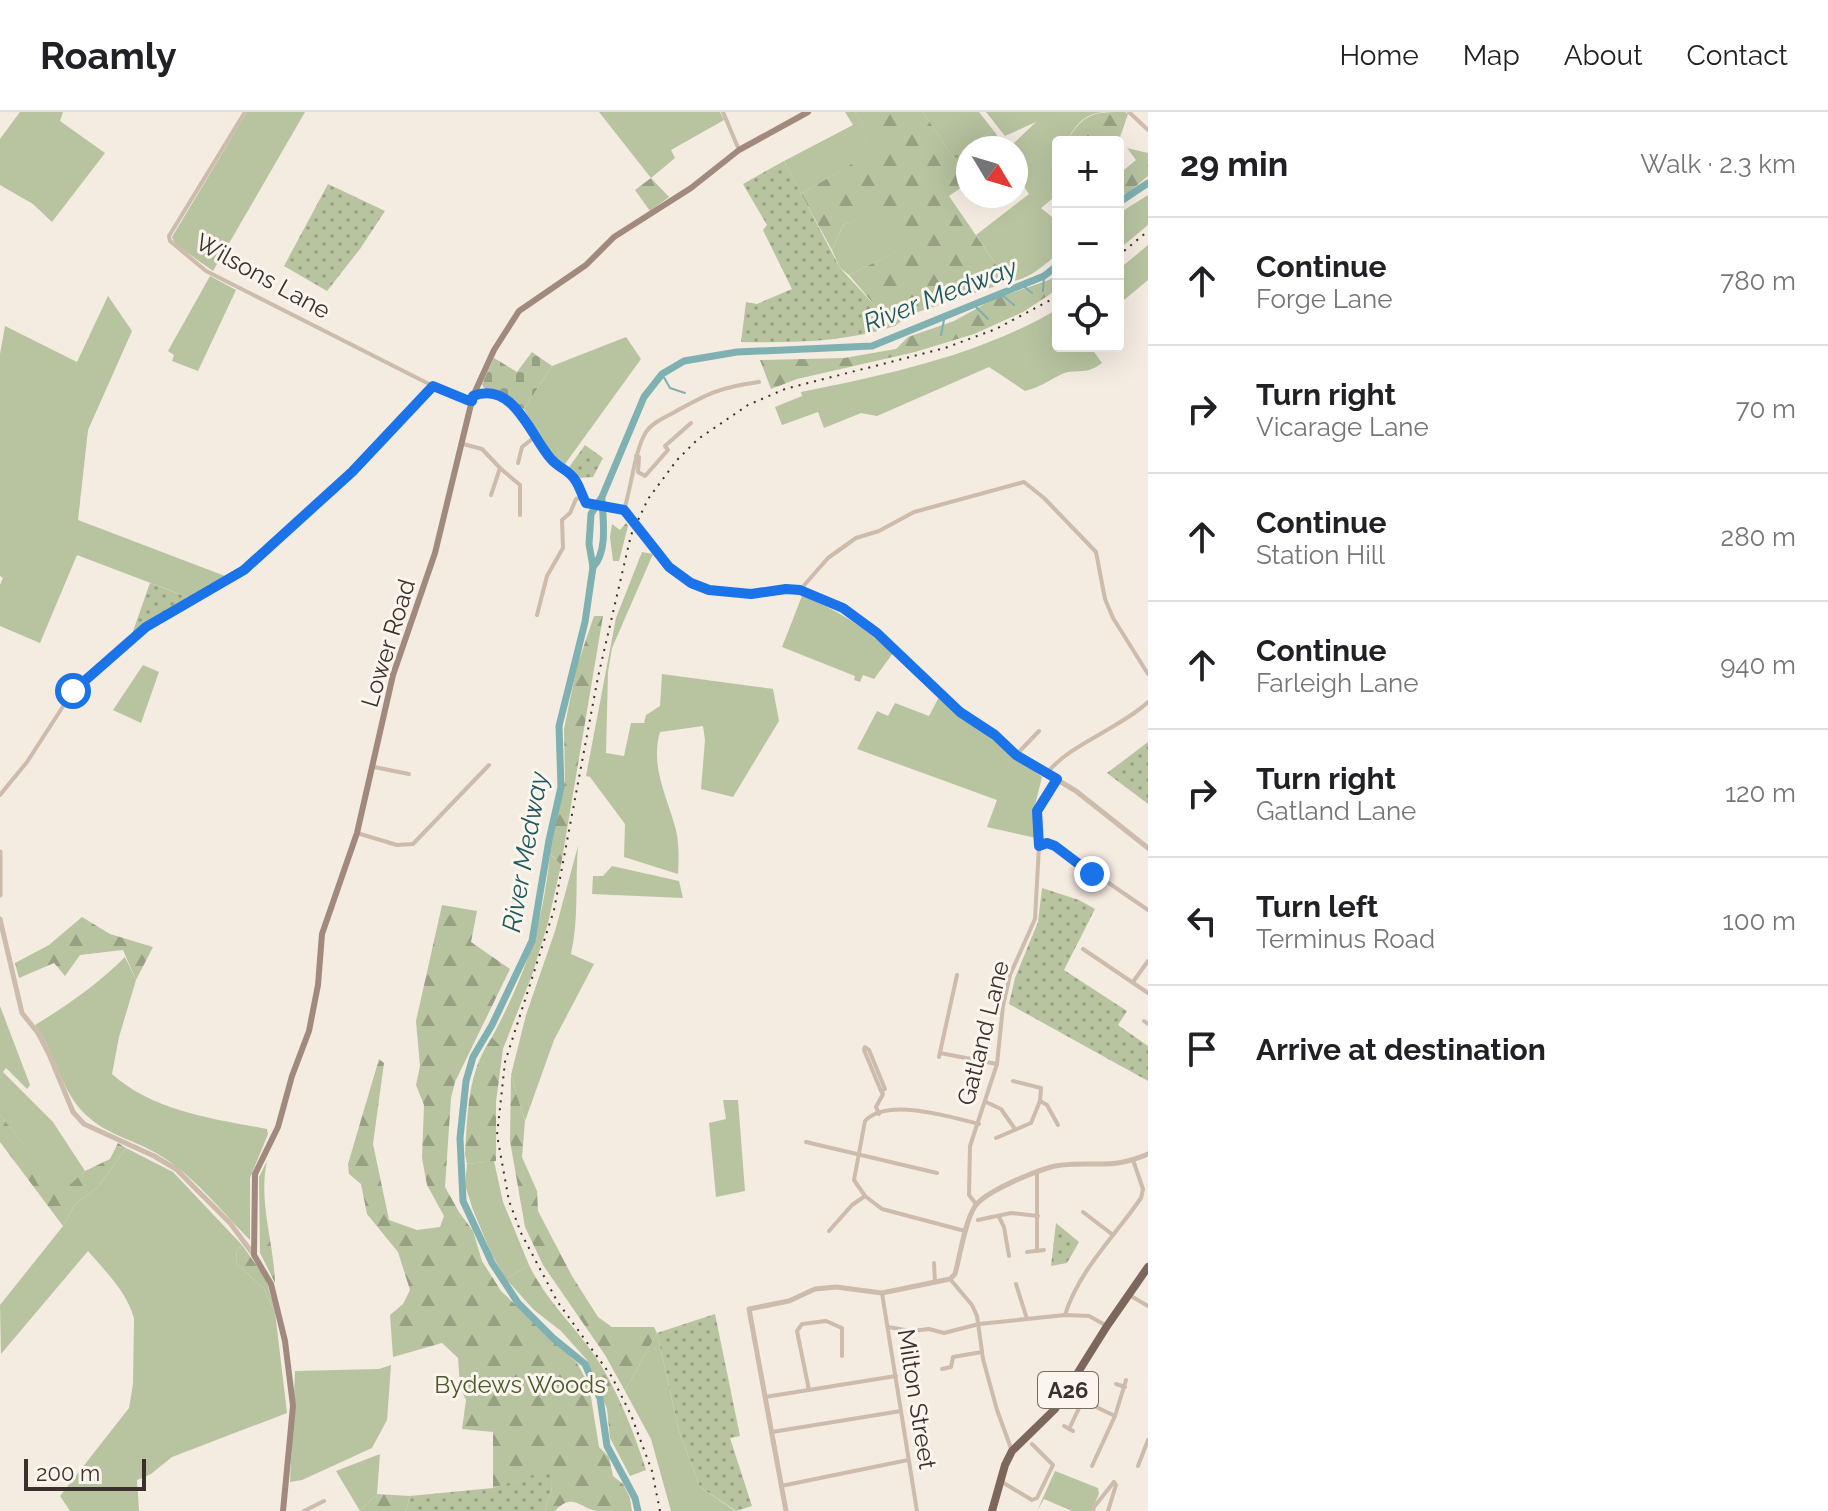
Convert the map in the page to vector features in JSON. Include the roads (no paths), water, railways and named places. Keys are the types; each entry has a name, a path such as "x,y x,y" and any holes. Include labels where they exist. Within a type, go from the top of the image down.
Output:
{"main road":[{"name":"Lower Road","path":"254,1255 255,1174 278,1127 309,1031 318,985 322,934 357,833 393,675 435,553 472,398 494,350 519,311 586,265 614,237 691,188 739,150 808,112"},
{"path":"254,1255 271,1284 287,1355 293,1406 283,1511"},
{"name":"A26","path":"992,1511 1012,1451 1067,1393 1107,1326 1148,1267"}],"street":[{"name":"Wilsons Lane","path":"245,112 169,236 170,241 206,271 433,386"},
{"path":"723,112 739,150"},
{"path":"1129,112 1148,130"},
{"path":"479,382 486,393 518,410 551,459 572,475 584,499"},
{"path":"624,510 636,456 645,433 654,424 714,390 759,382"},
{"path":"0,795 27,762 73,691 146,627 244,570 352,472 433,386 472,398 486,393"},
{"path":"636,456 639,457 638,472 645,476 668,450 665,446 691,423"},
{"path":"516,458 522,447 536,436"},
{"path":"463,444 482,449 520,485 520,515"},
{"path":"491,495 490,486 500,468"},
{"path":"800,590 839,548 856,538 879,531 914,512 1024,482 1044,498 1096,552 1105,599 1113,618 1148,674"},
{"path":"537,615 547,576 563,548 562,520 570,513 576,499 624,510 669,567 691,583 709,590 751,594 800,590 830,601 867,624 960,712 995,735 1016,755 1057,779 1148,848"},
{"path":"1047,773 1055,763 1112,729 1148,702"},
{"path":"1016,755 1039,731"},
{"path":"357,833 397,845 413,844 489,765"},
{"path":"374,767 409,774"},
{"name":"Gatland Lane","path":"976,1204 969,1195 970,1146 997,1064 1003,1006 1010,975 1035,919 1039,846 1037,811 1057,779"},
{"path":"1039,846 1047,843 1055,846 1148,910"},
{"path":"0,852 0,895"},
{"path":"0,919 22,1013 44,1043 73,1112 84,1124 176,1169 230,1223 254,1255"},
{"path":"1083,949 1148,993"},
{"path":"1133,982 1148,961"},
{"path":"957,975 952,982 939,1055 997,1064"},
{"path":"876,1073 865,1047 869,1050 883,1094 876,1107 879,1114"},
{"path":"996,1138 1031,1123 1040,1101 1041,1088 1013,1081"},
{"path":"1040,1101 1047,1105 1058,1125"},
{"path":"986,1102 1004,1112 1015,1130"},
{"path":"967,1232 882,1209 865,1196 854,1180 865,1121 871,1115 907,1109 979,1124"},
{"path":"806,1142 937,1173"},
{"path":"786,1511 749,1309 789,1301 815,1289 836,1287 882,1293 950,1279 955,1274 976,1204 1000,1188 1060,1165 1100,1166 1148,1154"},
{"path":"1065,1315 1071,1296 1143,1193 1133,1160"},
{"path":"1037,1173 1037,1251"},
{"path":"829,1231 852,1205 865,1196"},
{"path":"1083,1212 1113,1235"},
{"path":"978,1220 1011,1213 1038,1216"},
{"path":"999,1217 1009,1256"},
{"path":"1027,1252 1044,1250"},
{"path":"934,1263 937,1270 935,1282"},
{"path":"950,1279 972,1305 979,1324 982,1352 997,1410 1012,1451"},
{"path":"1016,1284 1027,1319"},
{"name":"Milton Street","path":"882,1293 917,1511"},
{"path":"1129,1294 1148,1306"},
{"path":"888,1327 944,1333 979,1324 1065,1315 1089,1316 1107,1326"},
{"path":"809,1390 797,1331 802,1324 826,1321 842,1328 842,1356"},
{"path":"950,1352 951,1367"},
{"path":"952,1359 982,1352"},
{"path":"942,1369 959,1366"},
{"path":"765,1397 896,1376"},
{"path":"1092,1466 1115,1416 1126,1380"},
{"path":"1116,1384 1125,1387"},
{"path":"1067,1393 1115,1416"},
{"path":"1068,1429 1082,1402"},
{"path":"772,1432 901,1411"},
{"path":"1138,1466 1148,1442"},
{"path":"1000,1481 1032,1500 1037,1498 1053,1465 1032,1444"},
{"path":"781,1486 908,1460"},
{"path":"1093,1511 1114,1482 1116,1485 1108,1511"},
{"path":"304,1511 324,1501"}],"waterway":[{"name":"River Medway","path":"1124,199 1148,183"},
{"name":"River Medway","path":"638,1511 635,1498 607,1446 600,1398 585,1364 518,1303 492,1263 463,1201 460,1138 466,1081 473,1057 492,1025 532,941 561,787 559,726 585,622 593,567 589,544 591,514 602,497 644,397 662,374 684,361 737,352 872,346 1044,276 1052,270"},
{"path":"1043,291 1044,276"},
{"path":"1022,285 1032,293"},
{"path":"1000,293 1014,305"},
{"path":"973,304 988,319"},
{"path":"941,335 945,315"},
{"path":"662,374 670,388 685,393"},
{"name":"River Medway","path":"593,567 603,544 602,500"}],"railway":[{"path":"1124,251 1148,231"},
{"path":"660,1511 652,1471 631,1415 612,1377 557,1301 521,1233 509,1201 497,1135 505,1062 554,910 598,677 631,535 648,499 677,460 698,439 748,405 785,389 945,348 996,329 1052,299"}],"park label":[{"name":"Bydews Woods","path":"520,1384"}]}
